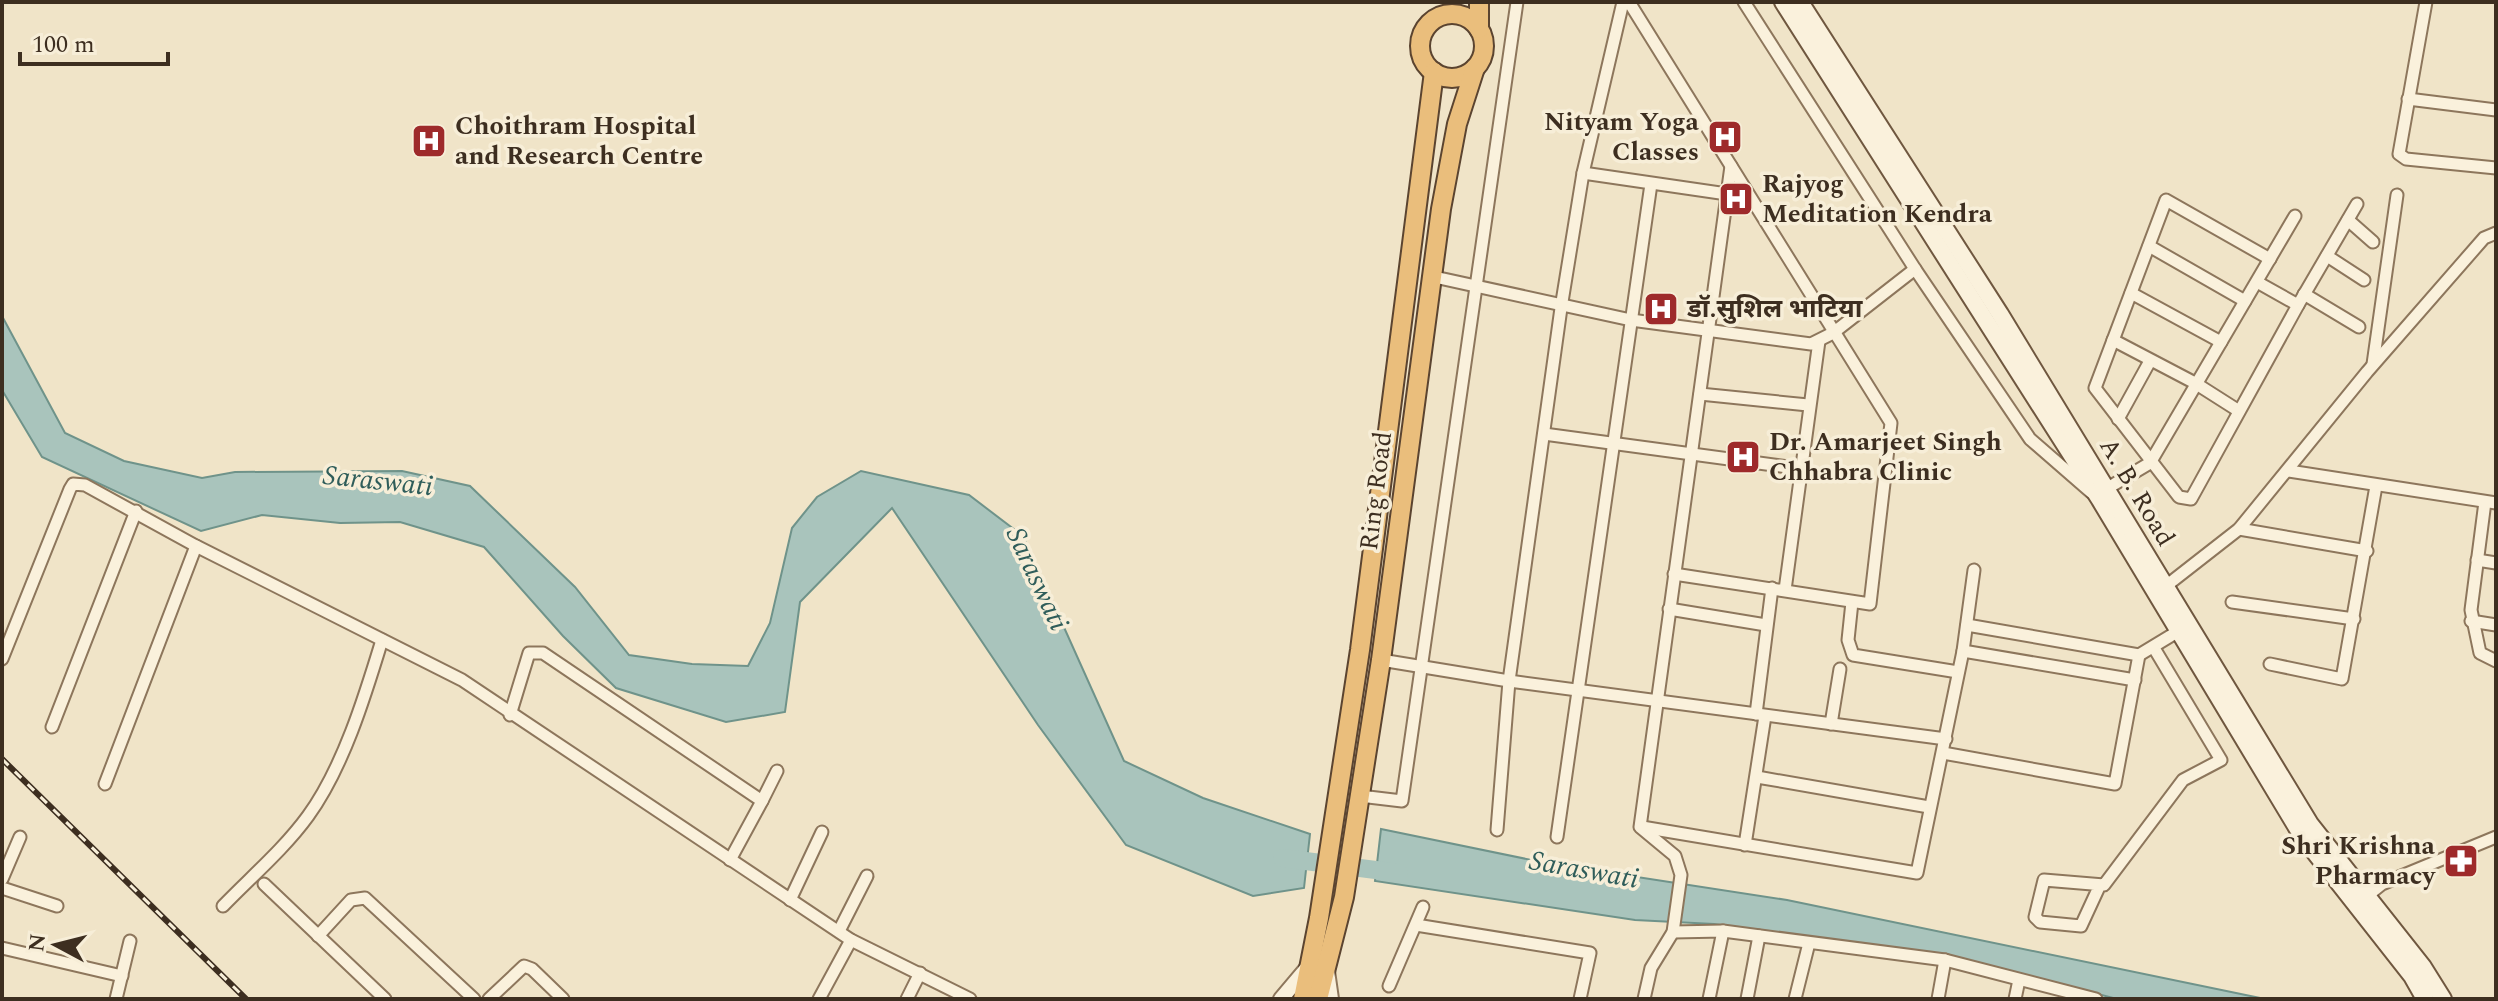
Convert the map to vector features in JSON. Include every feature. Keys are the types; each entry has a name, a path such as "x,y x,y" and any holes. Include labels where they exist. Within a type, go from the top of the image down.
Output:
{"highway":[{"path":"1479,2 1479,29 1484,49 1475,68 1451,78 1434,72 1423,59 1421,42 1426,27 1439,10 1459,15 1479,29"},
{"name":"Ring Road","path":"1328,920 1344,897 1381,660 1430,276 1457,124 1475,68"},
{"path":"1303,999 1317,969 1328,920 1323,893 1331,826 1360,650 1434,72"},
{"path":"1317,969 1318,999"}],"main road":[{"name":"A. B. Road","path":"1783,2 2101,494 2166,586 2310,824 2425,999"},
{"name":"A. B. Road","path":"1800,2 2000,314 2177,632 2302,836 2347,883 2367,896 2423,967 2443,999"}],"street":[{"path":"1360,796 1402,801 1517,2"},
{"path":"1497,830 1509,681 1561,308 1583,173 1623,2"},
{"path":"1629,2 1891,423 1870,604 1674,574"},
{"path":"1744,2 1915,269 2030,439 2101,494 2150,463 2295,216"},
{"path":"2426,2 2399,154 2406,159 2496,168"},
{"path":"2408,99 2496,110"},
{"path":"1640,827 1690,453 1711,330 1731,166"},
{"path":"1583,173 1727,194"},
{"path":"1557,837 1651,184"},
{"path":"2373,365 2397,195"},
{"path":"2270,259 2166,200 2095,388 2179,497 2191,499 2357,204"},
{"path":"2348,220 2373,242"},
{"path":"2166,586 2239,529 2373,365 2484,238 2496,233"},
{"path":"2149,246 2245,301"},
{"path":"2327,256 2364,280"},
{"path":"1430,276 1561,308 1811,344 1833,333 1915,269"},
{"path":"2257,282 2298,305"},
{"path":"2131,293 2221,342"},
{"path":"2304,294 2359,327"},
{"path":"2113,340 2195,383 2239,411"},
{"path":"1785,590 1819,341"},
{"path":"2118,419 2150,361"},
{"path":"1700,394 1808,405"},
{"path":"1544,434 1803,469"},
{"path":"2289,471 2491,502 2477,560 2471,621 2480,653 2496,661"},
{"path":"2,659 73,484 85,485 196,546 462,680 510,715 851,940 970,999"},
{"path":"2270,664 2342,679 2367,551 2376,486"},
{"path":"52,727 136,511"},
{"path":"2239,529 2367,551"},
{"path":"105,784 196,546"},
{"path":"2477,560 2496,563"},
{"path":"1640,827 1917,873 1963,651 1974,570"},
{"path":"1745,845 1757,777 1766,625 1772,588"},
{"path":"1852,602 1848,640 1853,655 1958,672"},
{"path":"2232,602 2354,619"},
{"path":"1669,609 1766,625"},
{"path":"2471,621 2496,625"},
{"path":"1967,625 2139,655 2177,632"},
{"path":"223,906 295,832 317,801 361,704 382,640"},
{"path":"2099,887 2047,878 2035,917 2040,922 2081,926 2099,887 2109,881 2183,780 2221,760 2154,648"},
{"path":"510,715 526,660 533,650 538,651 762,801"},
{"path":"1963,651 2135,680"},
{"path":"1943,753 2115,784 2139,655"},
{"path":"1381,660 1421,669 1946,739"},
{"path":"1831,724 1840,669"},
{"path":"730,860 777,771"},
{"path":"1757,777 1929,807"},
{"path":"1640,827 1675,856 1681,875 1673,932 1651,968 1644,999"},
{"path":"790,900 822,832"},
{"path":"2,879 20,837"},
{"path":"2367,896 2382,884 2496,837"},
{"path":"839,931 867,876"},
{"path":"264,884 385,999"},
{"path":"2,888 57,906"},
{"path":"318,936 351,900 365,898 474,999"},
{"path":"1389,986 1423,907"},
{"path":"1416,925 1590,953 1580,999"},
{"path":"1673,932 1723,931 1945,960 2096,999"},
{"path":"1709,999 1723,931"},
{"path":"1747,999 1759,936"},
{"path":"819,999 851,940"},
{"path":"116,999 130,941"},
{"path":"1795,999 1809,943"},
{"path":"2,948 122,976"},
{"path":"1938,999 1945,960"},
{"path":"489,999 524,966 532,969 563,999"},
{"path":"1281,999 1317,969 1331,999"},
{"path":"907,999 920,973"},
{"path":"2015,999 2019,980"}],"water":[{"path":"2,316 65,433 124,461 202,478 235,472 402,471 470,486 575,587 629,655 692,664 748,666 770,623 792,528 817,497 861,471 969,495 1023,536 1124,761 1203,798 1310,834 1304,888 1253,896 1126,845 1038,725 892,508 800,602 785,712 726,722 616,688 563,636 484,547 400,522 340,523 262,515 201,531 42,457 2,390"},
{"path":"1381,829 1546,863 1787,900 2265,999 2117,999 1986,965 1889,949 1714,924 1635,920 1375,881"}],"waterway":[{"name":"Saraswati","path":"1282,858 1399,873"}],"railway":[{"path":"2,759 246,999"}],"place":[{"name":"Nityam Yoga Classes","path":"1725,137"},
{"name":"Choithram Hospital and Research Centre","path":"429,141"},
{"name":"Rajyog Meditation Kendra","path":"1736,199"},
{"name":"डॉ.सुशिल भाटिया","path":"1661,309"},
{"name":"Dr. Amarjeet Singh Chhabra Clinic","path":"1743,457"},
{"name":"Shri Krishna Pharmacy","path":"2461,861"}]}
